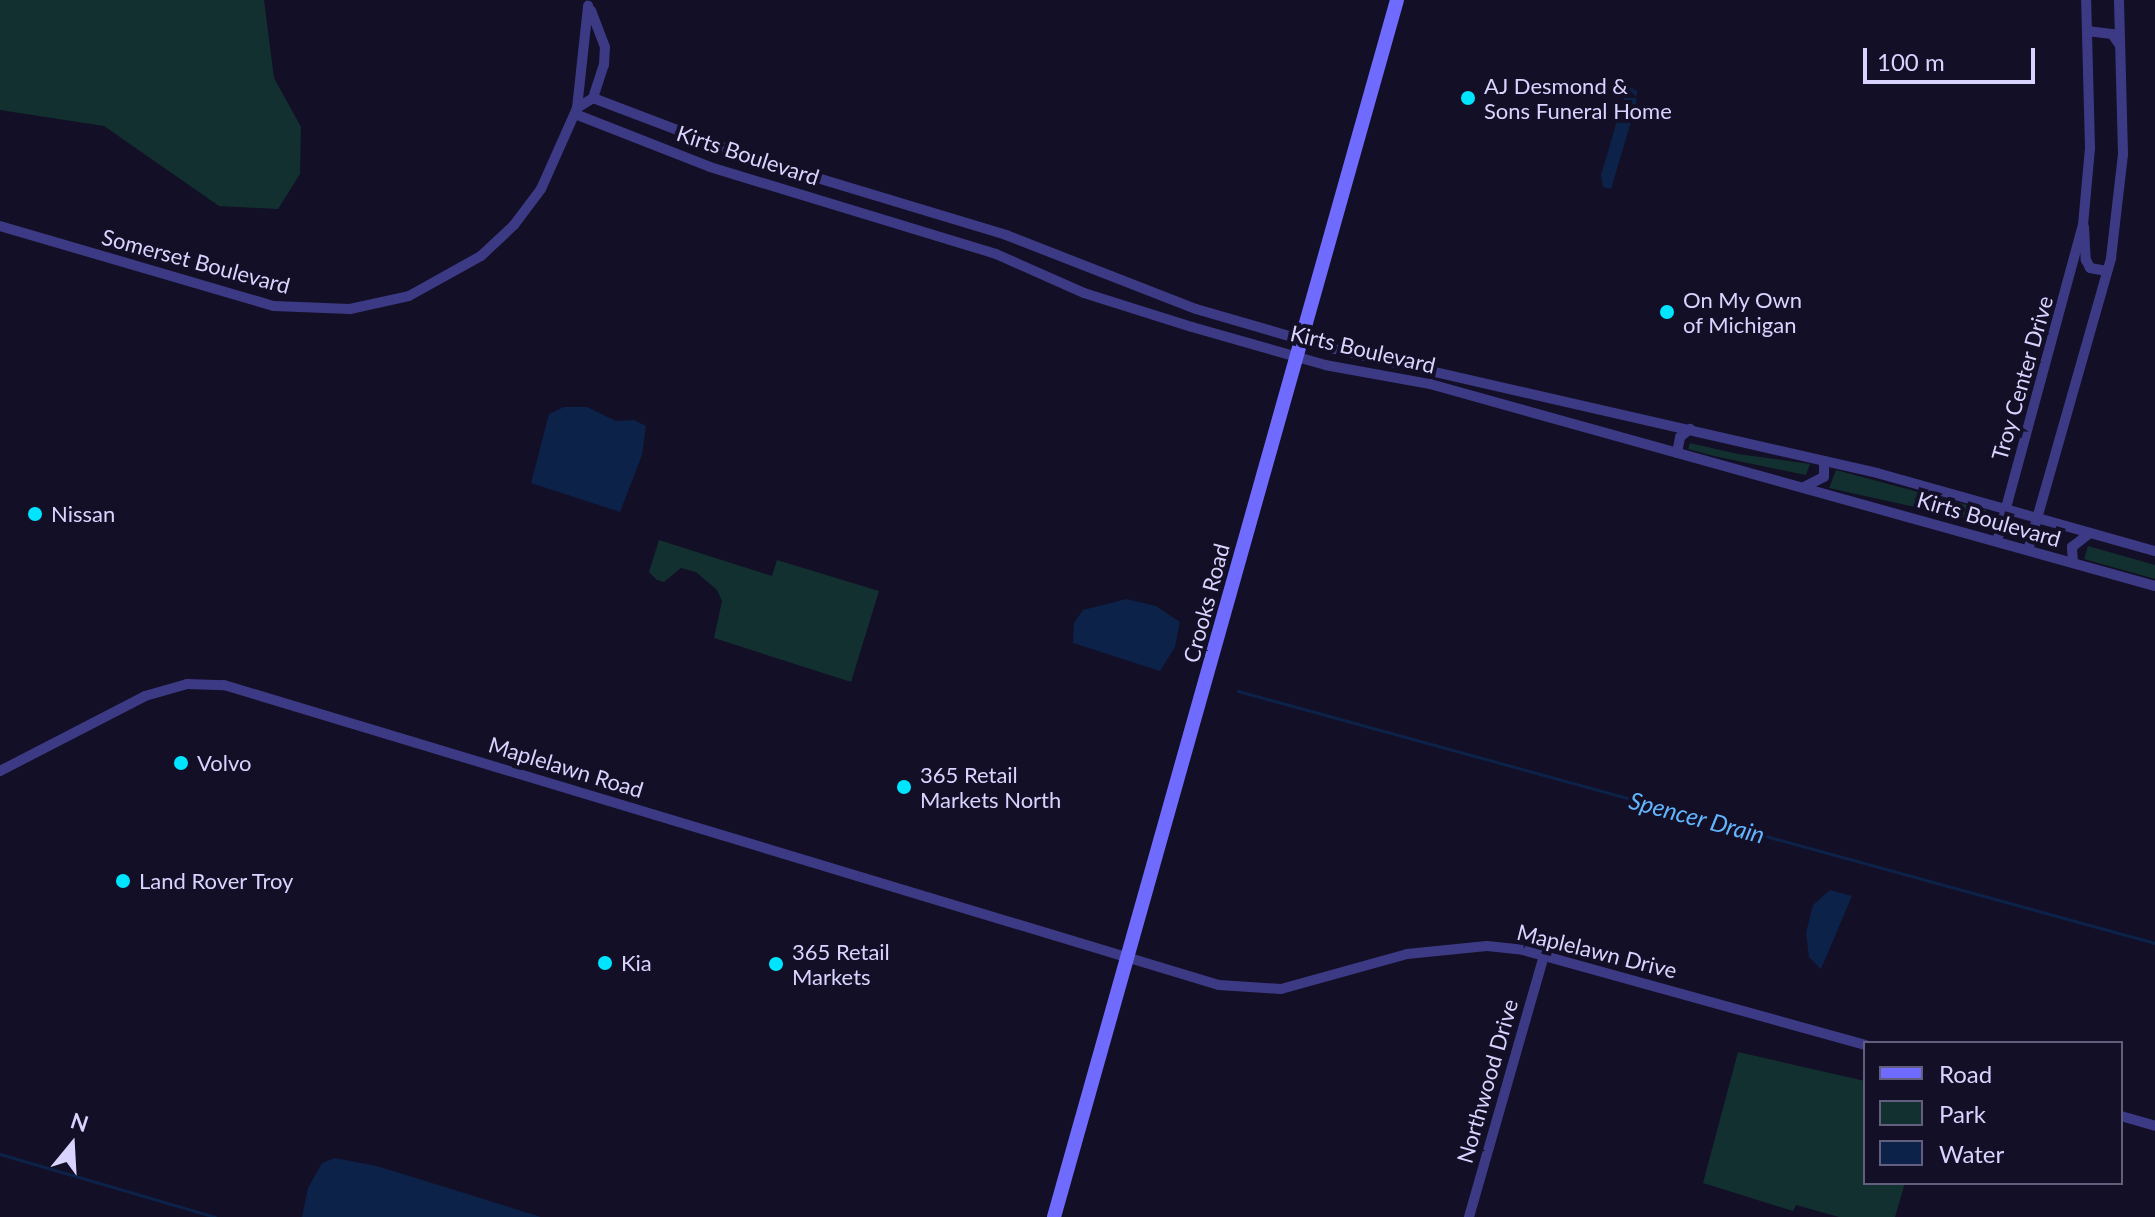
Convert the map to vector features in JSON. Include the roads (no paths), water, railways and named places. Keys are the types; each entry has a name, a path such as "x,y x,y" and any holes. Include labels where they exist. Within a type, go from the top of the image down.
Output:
{"main road":[{"name":"Crooks Road","path":"1054,1217 1129,961 1397,0"}],"street":[{"name":"Troy Center Drive","path":"1997,541 2083,225 2090,148 2086,0"},
{"path":"2028,550 2107,271 2123,154 2119,0"},
{"path":"576,111 593,98 605,47 587,3"},
{"name":"Somerset Boulevard","path":"0,226 274,306 318,310 371,306 430,287 498,242 541,189 576,111 587,3"},
{"path":"2087,31 2112,34 2120,45"},
{"name":"Kirts Boulevard","path":"593,98 748,157 1006,235 1162,298 1303,340 1824,461 2155,551"},
{"name":"Kirts Boulevard","path":"576,111 710,167 996,254 1084,293 1298,357 1430,384 2155,586"},
{"name":"Troy Center Drive","path":"2083,225 2088,235 2086,260 2090,268 2107,271"},
{"path":"1677,453 1680,437 1690,429"},
{"path":"1802,488 1820,482 1824,461"},
{"path":"2073,563 2072,547 2090,533"},
{"name":"Maplelawn Road","path":"0,771 145,696 187,684 224,685 1129,961"},
{"name":"Maplelawn Drive","path":"1129,961 1219,985 1270,990 1447,947 1505,947 1863,1044"},
{"name":"Northwood Drive","path":"1469,1217 1544,956"},
{"path":"2123,1117 2155,1126"}],"water":[{"path":"1632,88 1637,91 1636,105 1611,189 1603,187 1601,175 1626,90"},
{"path":"564,407 587,407 616,421 634,420 646,426 642,455 620,512 531,483 549,414"},
{"path":"1126,599 1156,606 1180,622 1175,647 1160,671 1073,643 1074,623 1083,610"},
{"path":"1830,890 1852,896 1821,969 1809,957 1806,933 1813,905"},
{"path":"335,1158 377,1166 541,1217 302,1217 308,1188 322,1163"}],"waterway":[{"name":"Spencer Drain","path":"1238,691 2155,943"},
{"path":"0,1154 215,1217"}],"place":[{"name":"AJ Desmond & Sons Funeral Home","path":"1468,98"},
{"name":"On My Own of Michigan","path":"1667,312"},
{"name":"Nissan","path":"35,514"},
{"name":"Volvo","path":"181,763"},
{"name":"365 Retail Markets North","path":"904,787"},
{"name":"Land Rover Troy","path":"123,881"},
{"name":"Kia","path":"605,963"},
{"name":"365 Retail Markets","path":"776,964"}]}
